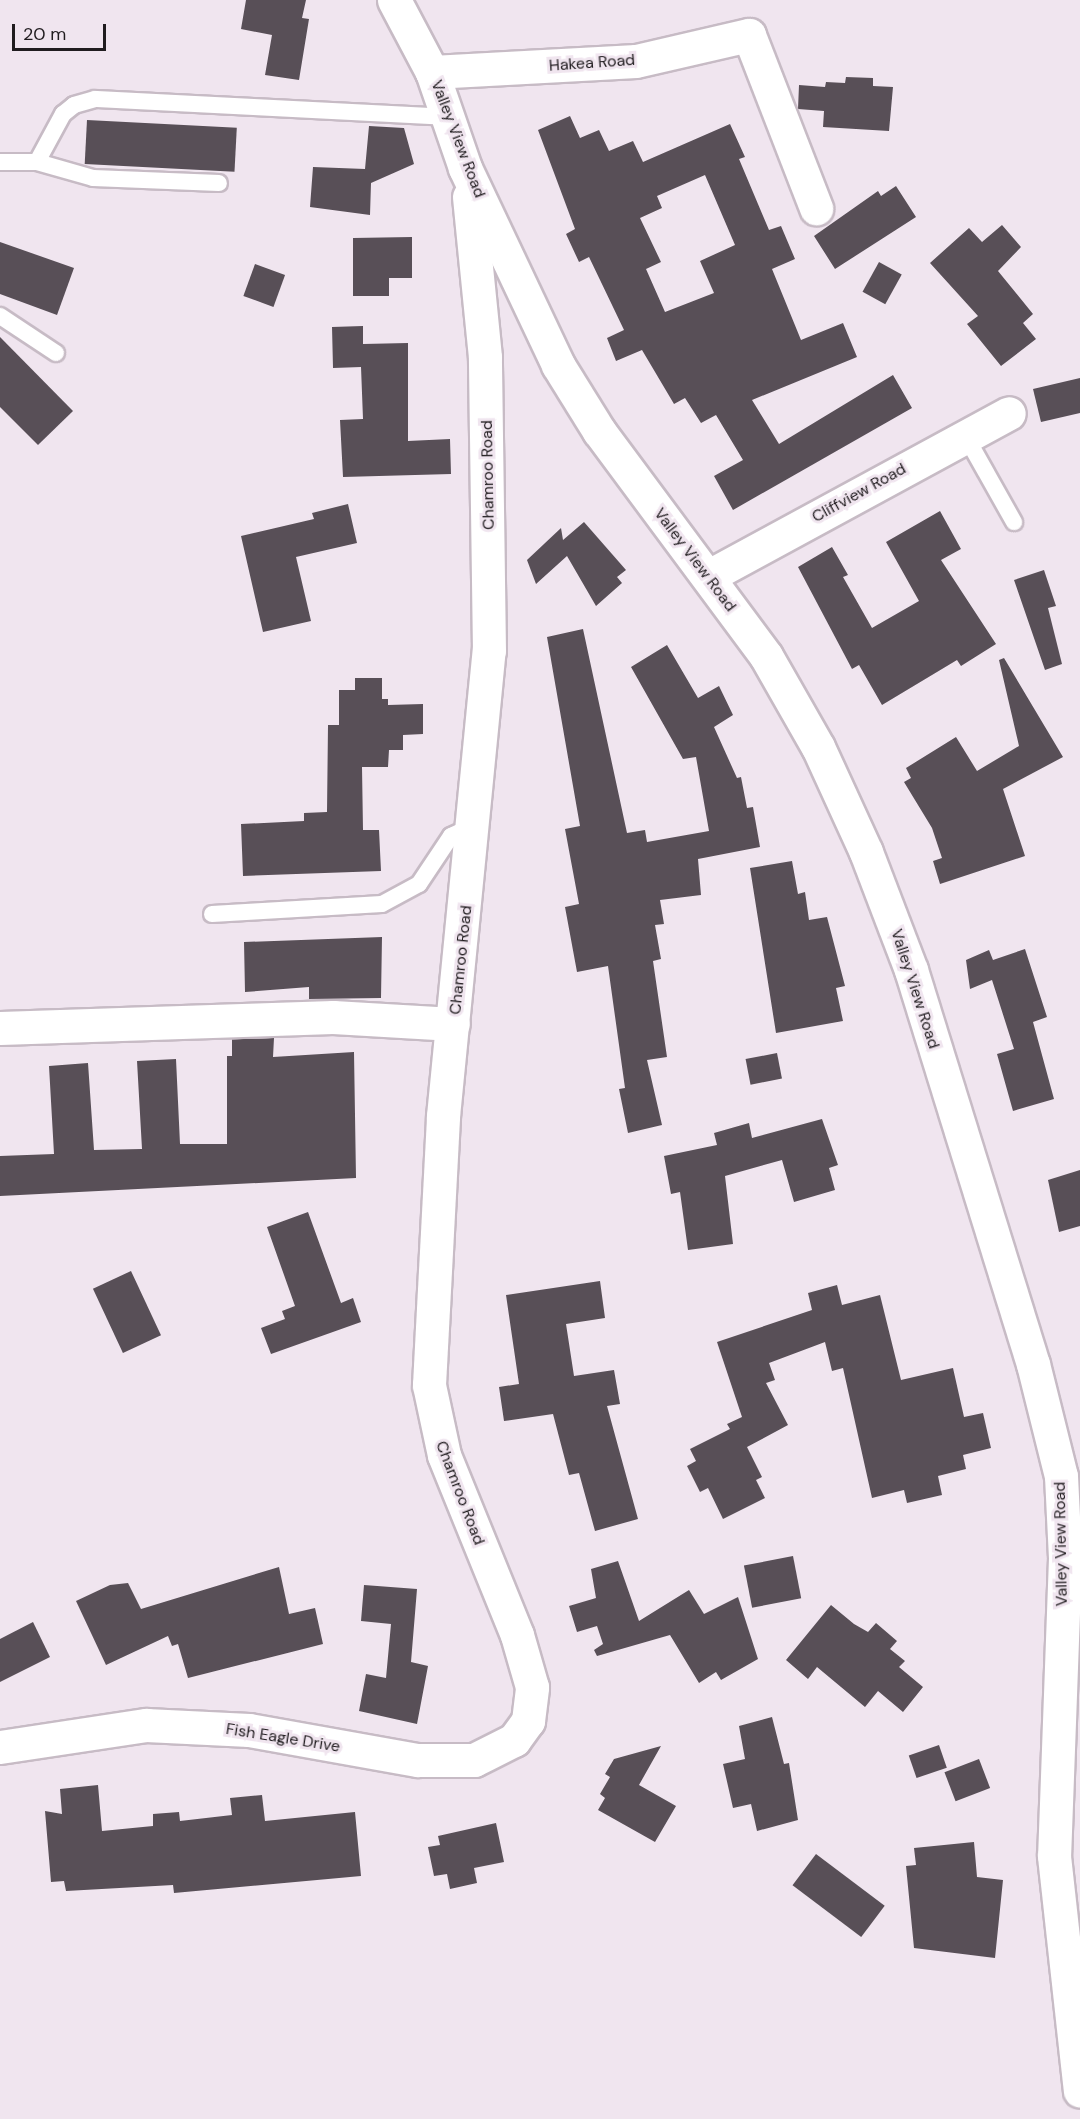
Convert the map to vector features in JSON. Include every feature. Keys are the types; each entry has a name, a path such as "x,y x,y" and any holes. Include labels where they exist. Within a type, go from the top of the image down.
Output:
{"street":[{"name":"Valley View Road","path":"394,0 432,72 465,168 558,365 599,431 709,576 766,656 813,737 866,852 911,970 1033,1364 1061,1476 1065,1558 1054,1856 1080,2091"},
{"name":"Hakea Road","path":"432,72 636,61 749,35 816,208"},
{"name":"Chamroo Road","path":"465,168 478,267 488,458 489,651 476,825 443,1116 429,1384 444,1455 517,1635 532,1687 532,1707 522,1732"},
{"name":"Cliffview Road","path":"709,576 1009,413"},
{"path":"0,1028 333,1017 453,1024"},
{"name":"Fish Eagle Drive","path":"0,1747 146,1725 249,1730 418,1760 474,1760 500,1749 522,1732"}],"lane":[{"path":"37,162 63,114 74,105 95,99 447,117"},
{"path":"0,162 37,162 93,178 219,183"},
{"path":"0,316 56,352"},
{"path":"965,435 1014,522"},
{"path":"212,914 382,904 419,885 451,836 476,825"}],"building":[{"path":"246,0 306,0 302,18 309,19 299,80 265,75 272,35 241,29"},
{"path":"846,77 873,78 873,86 893,87 889,131 823,127 824,111 798,109 799,85 825,87 826,82 845,83"},
{"path":"570,116 580,138 599,130 609,151 633,141 643,162 730,124 745,157 739,159 769,230 781,226 795,259 772,269 801,340 843,323 857,357 752,400 779,444 893,375 912,408 733,510 714,476 743,460 716,415 701,423 685,398 674,404 642,350 616,361 607,338 624,330 589,257 579,262 566,234 575,229 538,130","holes":["705,175 735,245 700,261 714,293 665,312 646,269 661,262 640,218 662,208 657,196"]},
{"path":"87,120 237,128 234,172 85,164"},
{"path":"369,126 404,128 414,164 371,183 370,215 310,207 313,167 365,169"},
{"path":"896,186 916,217 835,269 814,236 878,191 881,196"},
{"path":"1002,225 1021,247 998,271 1033,314 1023,323 1036,339 1001,366 967,324 978,316 930,263 969,228 982,242"},
{"path":"412,237 412,278 389,278 389,296 353,296 353,238"},
{"path":"0,242 74,268 57,315 0,294"},
{"path":"879,262 902,275 885,304 863,292"},
{"path":"255,264 285,275 273,307 243,296"},
{"path":"363,326 363,344 408,343 408,441 450,439 451,474 343,477 340,420 363,419 361,367 333,368 332,327"},
{"path":"0,337 73,411 38,445 0,407"},
{"path":"1080,378 1080,413 1041,422 1033,389"},
{"path":"348,504 357,543 296,557 311,621 263,632 241,536 314,519 312,513"},
{"path":"940,511 961,549 941,560 996,644 961,666 957,660 882,705 859,665 852,669 798,567 832,547 848,575 843,577 872,628 919,601 886,542"},
{"path":"584,522 626,570 617,577 622,583 596,606 567,556 536,584 527,560 561,528 563,540"},
{"path":"1044,570 1056,606 1048,608 1062,664 1045,670 1014,580"},
{"path":"583,629 627,833 645,830 647,842 709,831 696,757 683,759 631,667 667,645 698,698 719,686 733,715 714,727 737,778 741,777 747,808 753,807 760,847 698,859 701,895 660,900 664,924 655,925 661,959 653,961 667,1057 647,1060 662,1125 628,1133 619,1089 625,1088 608,966 577,972 565,907 579,904 565,829 580,826 547,637"},
{"path":"1004,658 1063,757 1003,789 1025,856 940,884 933,861 942,858 932,828 904,782 911,778 906,768 956,737 977,771 1019,746 999,660"},
{"path":"355,678 382,678 382,699 388,699 388,705 423,704 423,734 403,735 403,750 389,750 388,767 362,767 363,830 379,830 381,871 243,876 241,824 304,821 304,813 327,812 328,725 339,725 339,690 355,690"},
{"path":"792,861 798,894 805,892 809,920 827,917 845,986 836,988 843,1021 776,1033 750,868"},
{"path":"382,937 381,998 309,999 309,987 245,992 244,942"},
{"path":"1025,949 1047,1017 1033,1022 1054,1099 1013,1111 997,1054 1014,1049 992,980 970,989 966,960 989,950 993,960"},
{"path":"274,1038 273,1057 354,1052 356,1178 0,1196 0,1156 54,1154 49,1066 88,1063 94,1150 142,1149 137,1061 176,1059 180,1144 227,1144 227,1056 232,1056 232,1039"},
{"path":"777,1053 782,1079 751,1085 746,1059"},
{"path":"822,1119 838,1165 829,1168 835,1190 794,1202 782,1160 725,1176 733,1244 688,1250 680,1192 671,1194 664,1156 717,1145 714,1133 749,1123 752,1138"},
{"path":"1080,1170 1080,1226 1059,1232 1048,1180"},
{"path":"308,1212 341,1303 353,1298 361,1322 271,1354 261,1328 285,1319 282,1311 295,1306 267,1227"},
{"path":"131,1271 161,1335 123,1353 93,1289"},
{"path":"600,1281 605,1318 566,1324 574,1376 614,1370 620,1404 607,1406 638,1519 595,1531 579,1473 569,1475 553,1414 504,1421 499,1387 519,1384 506,1295"},
{"path":"837,1285 842,1305 880,1295 901,1380 953,1368 964,1417 983,1413 991,1448 963,1455 966,1469 938,1476 942,1495 907,1503 904,1490 872,1498 843,1368 832,1371 825,1342 769,1363 775,1380 766,1383 788,1425 747,1447 762,1477 756,1480 765,1498 723,1519 708,1488 700,1492 687,1466 696,1461 690,1449 730,1429 727,1424 742,1417 717,1342 812,1310 808,1293"},
{"path":"793,1556 801,1598 752,1608 744,1566"},
{"path":"618,1561 639,1621 689,1590 704,1614 738,1597 758,1659 721,1680 716,1672 699,1683 670,1635 597,1656 594,1650 603,1644 597,1626 577,1632 569,1606 596,1598 591,1569"},
{"path":"279,1567 289,1614 315,1608 323,1644 188,1678 178,1644 172,1646 168,1636 106,1665 76,1601 110,1585 128,1583 141,1609"},
{"path":"364,1585 417,1589 411,1662 428,1666 417,1724 359,1711 366,1674 386,1678 391,1624 361,1621"},
{"path":"831,1605 868,1632 876,1623 897,1641 890,1649 905,1661 899,1667 923,1687 903,1712 878,1691 865,1707 817,1667 808,1679 786,1660"},
{"path":"33,1622 50,1657 0,1682 0,1639"},
{"path":"772,1717 784,1764 789,1763 798,1820 757,1831 751,1804 733,1808 723,1764 745,1759 739,1726"},
{"path":"939,1745 947,1768 917,1778 909,1755"},
{"path":"661,1746 639,1785 676,1806 655,1842 598,1810 605,1798 600,1794 610,1777 605,1774 614,1759"},
{"path":"979,1759 990,1788 956,1801 944,1772"},
{"path":"98,1785 102,1831 153,1826 153,1814 179,1812 180,1821 232,1815 230,1798 262,1795 265,1821 355,1812 361,1876 174,1893 173,1885 66,1891 64,1881 51,1882 45,1811 62,1814 60,1789"},
{"path":"496,1823 504,1862 474,1868 477,1883 450,1889 447,1874 434,1876 428,1847 440,1845 438,1836"},
{"path":"974,1842 977,1877 1003,1880 995,1958 914,1948 906,1866 916,1865 914,1848"},
{"path":"816,1854 885,1906 861,1937 793,1885"}]}
